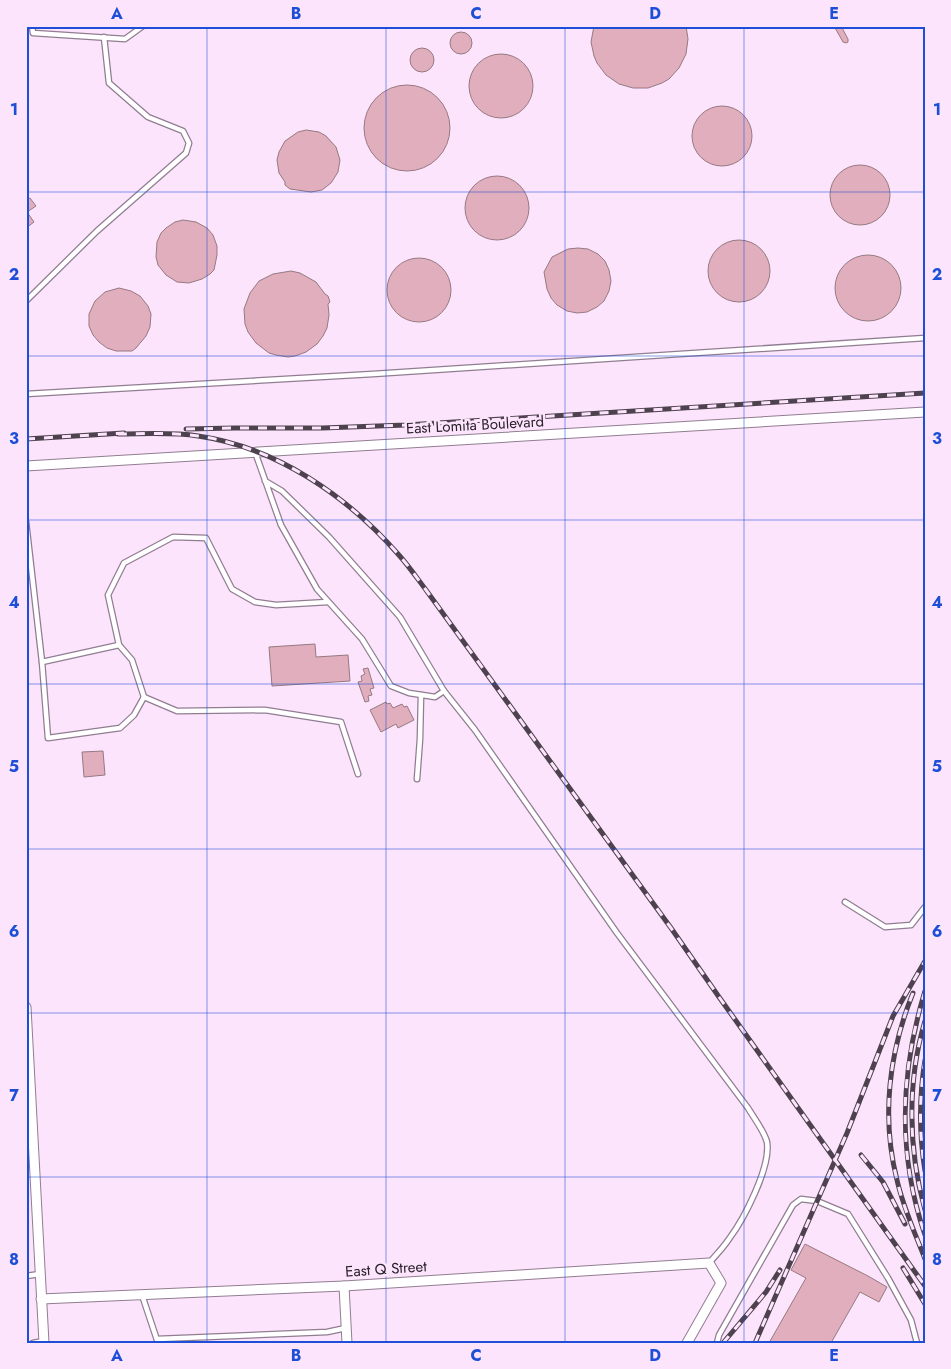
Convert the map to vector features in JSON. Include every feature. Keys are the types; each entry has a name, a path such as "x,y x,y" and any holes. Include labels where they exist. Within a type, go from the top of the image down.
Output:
{"street":[{"name":"East Lomita Boulevard","path":"26,466 925,412"},
{"path":"26,1007 44,1342"},
{"path":"687,1343 721,1283 709,1263"},
{"name":"East Q Street","path":"41,1299 344,1286 709,1263"},
{"path":"344,1286 347,1343"}],"lane":[{"path":"32,26 33,33 126,38 143,26"},
{"path":"26,301 97,231 186,153 189,143 183,131 148,117 109,83 104,37"},
{"path":"26,394 925,338"},
{"path":"255,452 281,524 317,589 362,639 390,686 410,693 435,697 444,691"},
{"path":"265,481 282,491 329,537 400,617 444,691 476,730 617,933 748,1108 763,1133 767,1143 765,1164 759,1183 739,1225 709,1263"},
{"path":"26,522 42,662 48,738 120,728 134,715 144,697 132,660 119,645 108,596 124,563 173,537 206,538 232,589 255,602 276,605 328,602"},
{"path":"42,662 119,645"},
{"path":"417,779 421,695"},
{"path":"144,697 177,711 264,710 341,722 358,774"},
{"path":"845,902 885,927 911,925 925,907"},
{"path":"717,1343 719,1335 793,1205 801,1199 817,1201 848,1214 888,1278 911,1320 917,1343"},
{"path":"26,1276 40,1274"},
{"path":"142,1295 158,1341 327,1332 347,1328"},
{"path":"33,1343 44,1342"}],"building":[{"path":"594,26 686,26 688,39 686,54 679,68 669,79 662,83 648,88 633,88 619,84 606,75 597,63 591,42"},
{"path":"834,26 841,26 848,42 843,42"},
{"path":"461,32 469,35 472,43 469,51 461,54 453,51 450,43 453,35"},
{"path":"422,48 427,49 433,55 433,65 427,71 422,72 417,71 411,65 410,60 411,55 417,49"},
{"path":"501,54 519,60 527,68 533,86 527,104 519,112 501,118 483,112 475,104 469,86 475,68 483,60"},
{"path":"407,85 431,92 443,104 450,128 443,152 431,164 407,171 383,164 371,152 364,128 371,104 383,92"},
{"path":"716,106 728,106 744,114 750,124 752,136 750,148 744,158 728,166 716,166 700,158 692,142 692,130 700,114"},
{"path":"306,130 319,132 326,136 336,147 340,160 338,172 331,183 322,190 311,192 290,189 285,185 279,173 277,160 285,141 298,132"},
{"path":"854,165 866,165 877,170 885,178 890,189 888,207 877,220 866,225 854,225 843,220 835,212 830,201 830,189 835,178 843,170"},
{"path":"491,176 503,176 520,185 527,196 529,208 527,220 520,231 503,240 491,240 479,235 470,226 465,214 465,202 470,190 479,181"},
{"path":"30,198 36,206 27,212 34,222 26,228 26,200"},
{"path":"183,220 196,222 207,228 213,235 217,246 214,270 202,279 189,283 177,282 166,275 158,265 156,257 157,242 161,233 175,222"},
{"path":"733,240 745,240 761,249 768,259 770,271 768,283 761,293 745,302 733,302 722,297 713,288 708,277 708,265 713,254 722,245"},
{"path":"568,249 588,249 598,254 605,261 611,281 604,301 587,312 577,313 567,311 557,305 551,298 547,289 544,272 552,257"},
{"path":"868,255 881,258 891,265 898,275 901,288 898,301 891,311 881,318 868,321 855,318 845,311 838,301 835,288 838,275 845,265 855,258"},
{"path":"413,258 425,258 442,267 449,278 451,290 449,302 442,313 425,322 413,322 401,317 392,308 387,296 387,284 392,272 401,263"},
{"path":"291,271 300,273 316,282 328,296 330,302 328,304 327,328 317,344 306,352 288,357 269,353 256,343 245,324 244,309 250,293 259,281 273,274"},
{"path":"119,288 140,296 148,306 151,314 150,327 146,336 132,351 116,351 107,348 93,335 89,326 89,314 95,301 105,292"},
{"path":"315,644 316,657 348,655 350,681 272,686 269,647"},
{"path":"368,668 374,688 370,689 372,695 368,696 369,701 365,702 358,682 362,681 361,676 365,674 363,669"},
{"path":"386,702 387,704 390,703 393,708 402,704 404,707 407,706 414,720 398,728 396,724 381,732 370,710"},
{"path":"103,751 105,775 84,777 82,752"},
{"path":"805,1244 887,1287 879,1302 860,1292 831,1343 769,1343 806,1278 791,1270"}],"railway":[{"path":"186,429 406,425 925,393"},
{"path":"26,439 124,433"},
{"path":"118,434 198,436 227,442 255,451 308,477 333,494 378,533 402,558 671,928 925,1286"},
{"path":"755,1343 847,1133 893,1016 925,961"},
{"path":"925,991 911,1052 905,1113 910,1174 925,1235"},
{"path":"913,993 898,1038 893,1061 890,1085 889,1132 892,1156 900,1190 909,1220 925,1259"},
{"path":"925,1021 915,1067 912,1115 915,1163 925,1210"},
{"path":"925,1060 921,1116 925,1171"},
{"path":"861,1155 883,1182 905,1224"},
{"path":"903,1268 925,1304"},
{"path":"723,1343 766,1292 780,1270"}]}
